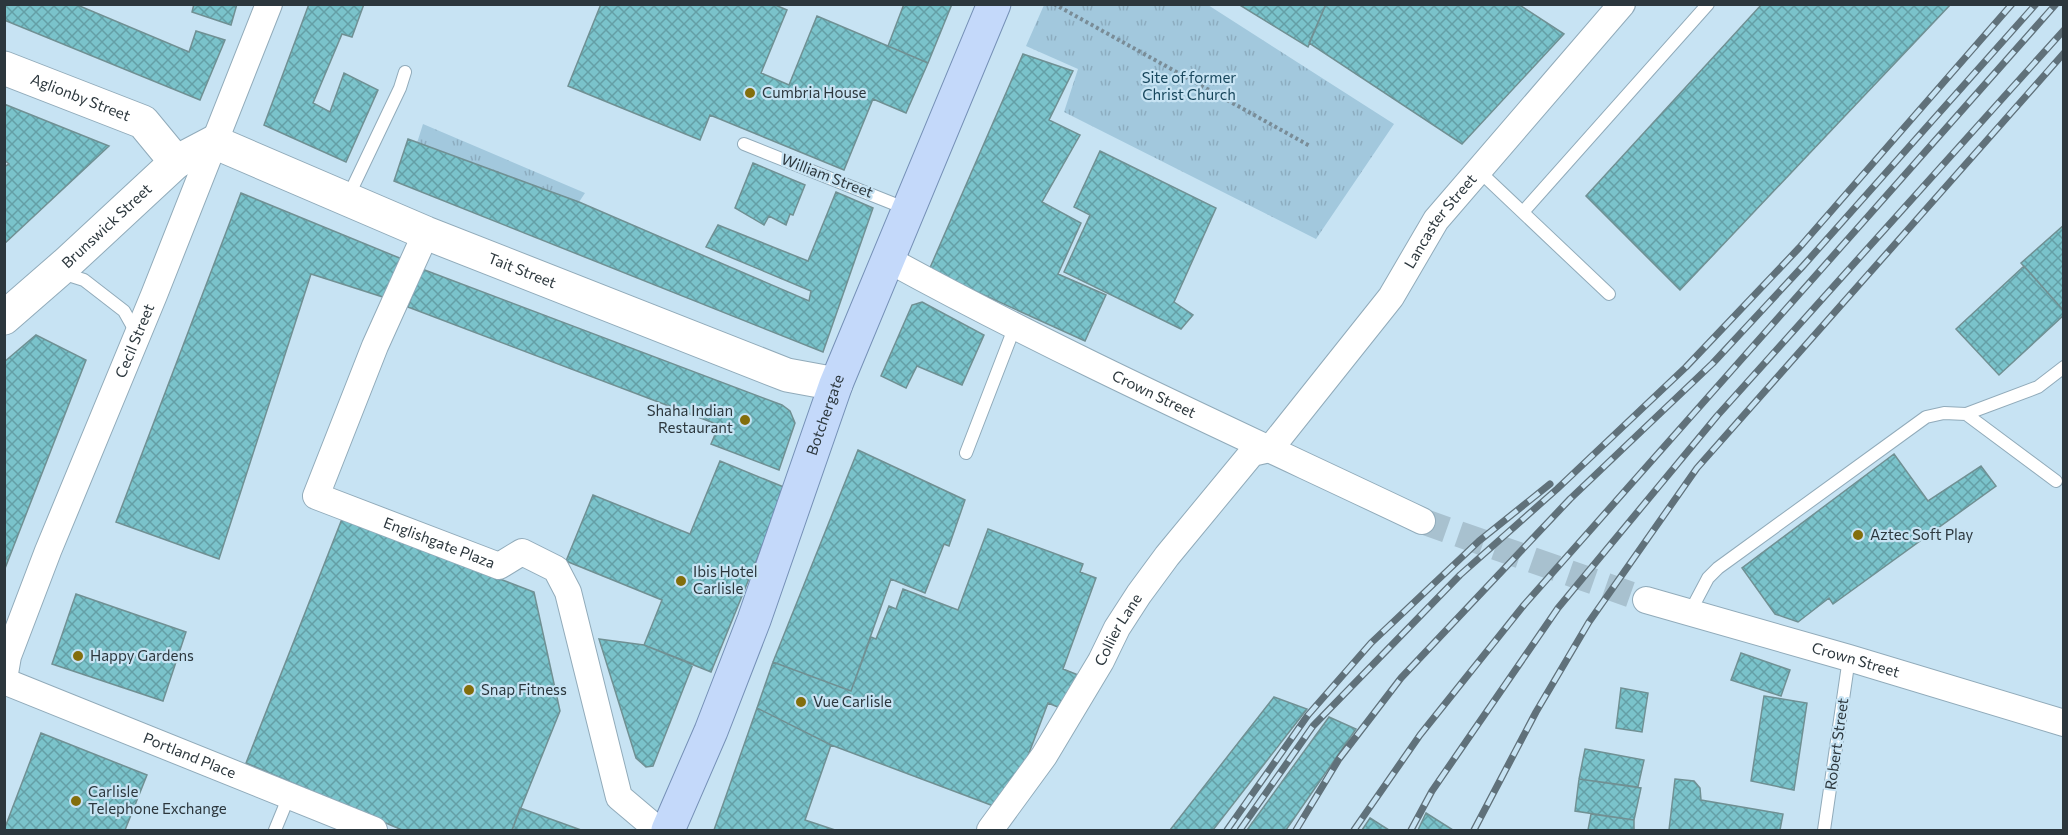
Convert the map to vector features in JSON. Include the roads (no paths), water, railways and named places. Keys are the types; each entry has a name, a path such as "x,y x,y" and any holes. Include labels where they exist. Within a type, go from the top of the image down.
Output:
{"main road":[{"name":"Botchergate","path":"668,831 711,731 754,620 836,384 994,4"}],"street":[{"name":"Cecil Street","path":"4,680 8,657 48,551 138,335 269,4"},
{"name":"Lancaster Street","path":"1270,449 1391,297 1436,220 1622,4"},
{"name":"Aglionby Street","path":"4,68 143,122 176,162"},
{"name":"Brunswick Street","path":"4,318 176,162 214,142"},
{"name":"Tait Street","path":"214,142 426,233 787,375 836,384"},
{"name":"Englishgate Plaza","path":"426,233 375,346 316,496 499,566 522,552 556,569 568,592 619,797 658,831"},
{"name":"Crown Street","path":"889,260 1015,326 1422,521"},
{"name":"Collier Lane","path":"990,831 1044,756 1101,661 1117,628 1160,566 1252,453 1270,449"},
{"name":"Crown Street","path":"1646,600 2064,723"},
{"name":"Portland Place","path":"4,680 373,830"}],"lane":[{"path":"1523,212 1708,4"},
{"path":"347,199 405,72"},
{"name":"William Street","path":"744,144 909,210"},
{"path":"1479,171 1609,294"},
{"path":"58,271 84,280 124,311 138,335"},
{"path":"966,453 1015,326"},
{"path":"1690,612 1708,578 1718,568 1926,417 1944,413 1966,414 2038,387 2064,367"},
{"path":"1966,414 2056,481"},
{"name":"Robert Street","path":"1824,831 1849,658"},
{"path":"275,831 288,796"}],"tunnel":[{"path":"1422,521 1646,600"}],"railway":[{"path":"1240,830 1313,726 1460,575 1557,489 1686,367 1799,248 2012,4"},
{"path":"1296,830 1339,759 1401,678 1570,499 1713,363 1803,266 2036,4"},
{"path":"1354,830 1420,735 1524,605 2056,4"},
{"path":"1411,830 1432,791 1558,608 1717,416 2064,30"},
{"path":"1474,830 1536,712 1589,622 1697,468 2064,53"},
{"path":"1227,830 1308,715 1371,643 1479,541 1550,484"}],"place":[{"name":"Cumbria House","path":"750,93"},
{"name":"Shaha Indian Restaurant","path":"745,420"},
{"name":"Aztec Soft Play","path":"1858,535"},
{"name":"Ibis Hotel Carlisle","path":"681,581"},
{"name":"Happy Gardens","path":"78,656"},
{"name":"Snap Fitness","path":"469,690"},
{"name":"Vue Carlisle","path":"801,702"},
{"name":"Carlisle Telephone Exchange","path":"76,801"}],"park label":[{"name":"Site of former Christ Church","path":"1189,86"}]}
